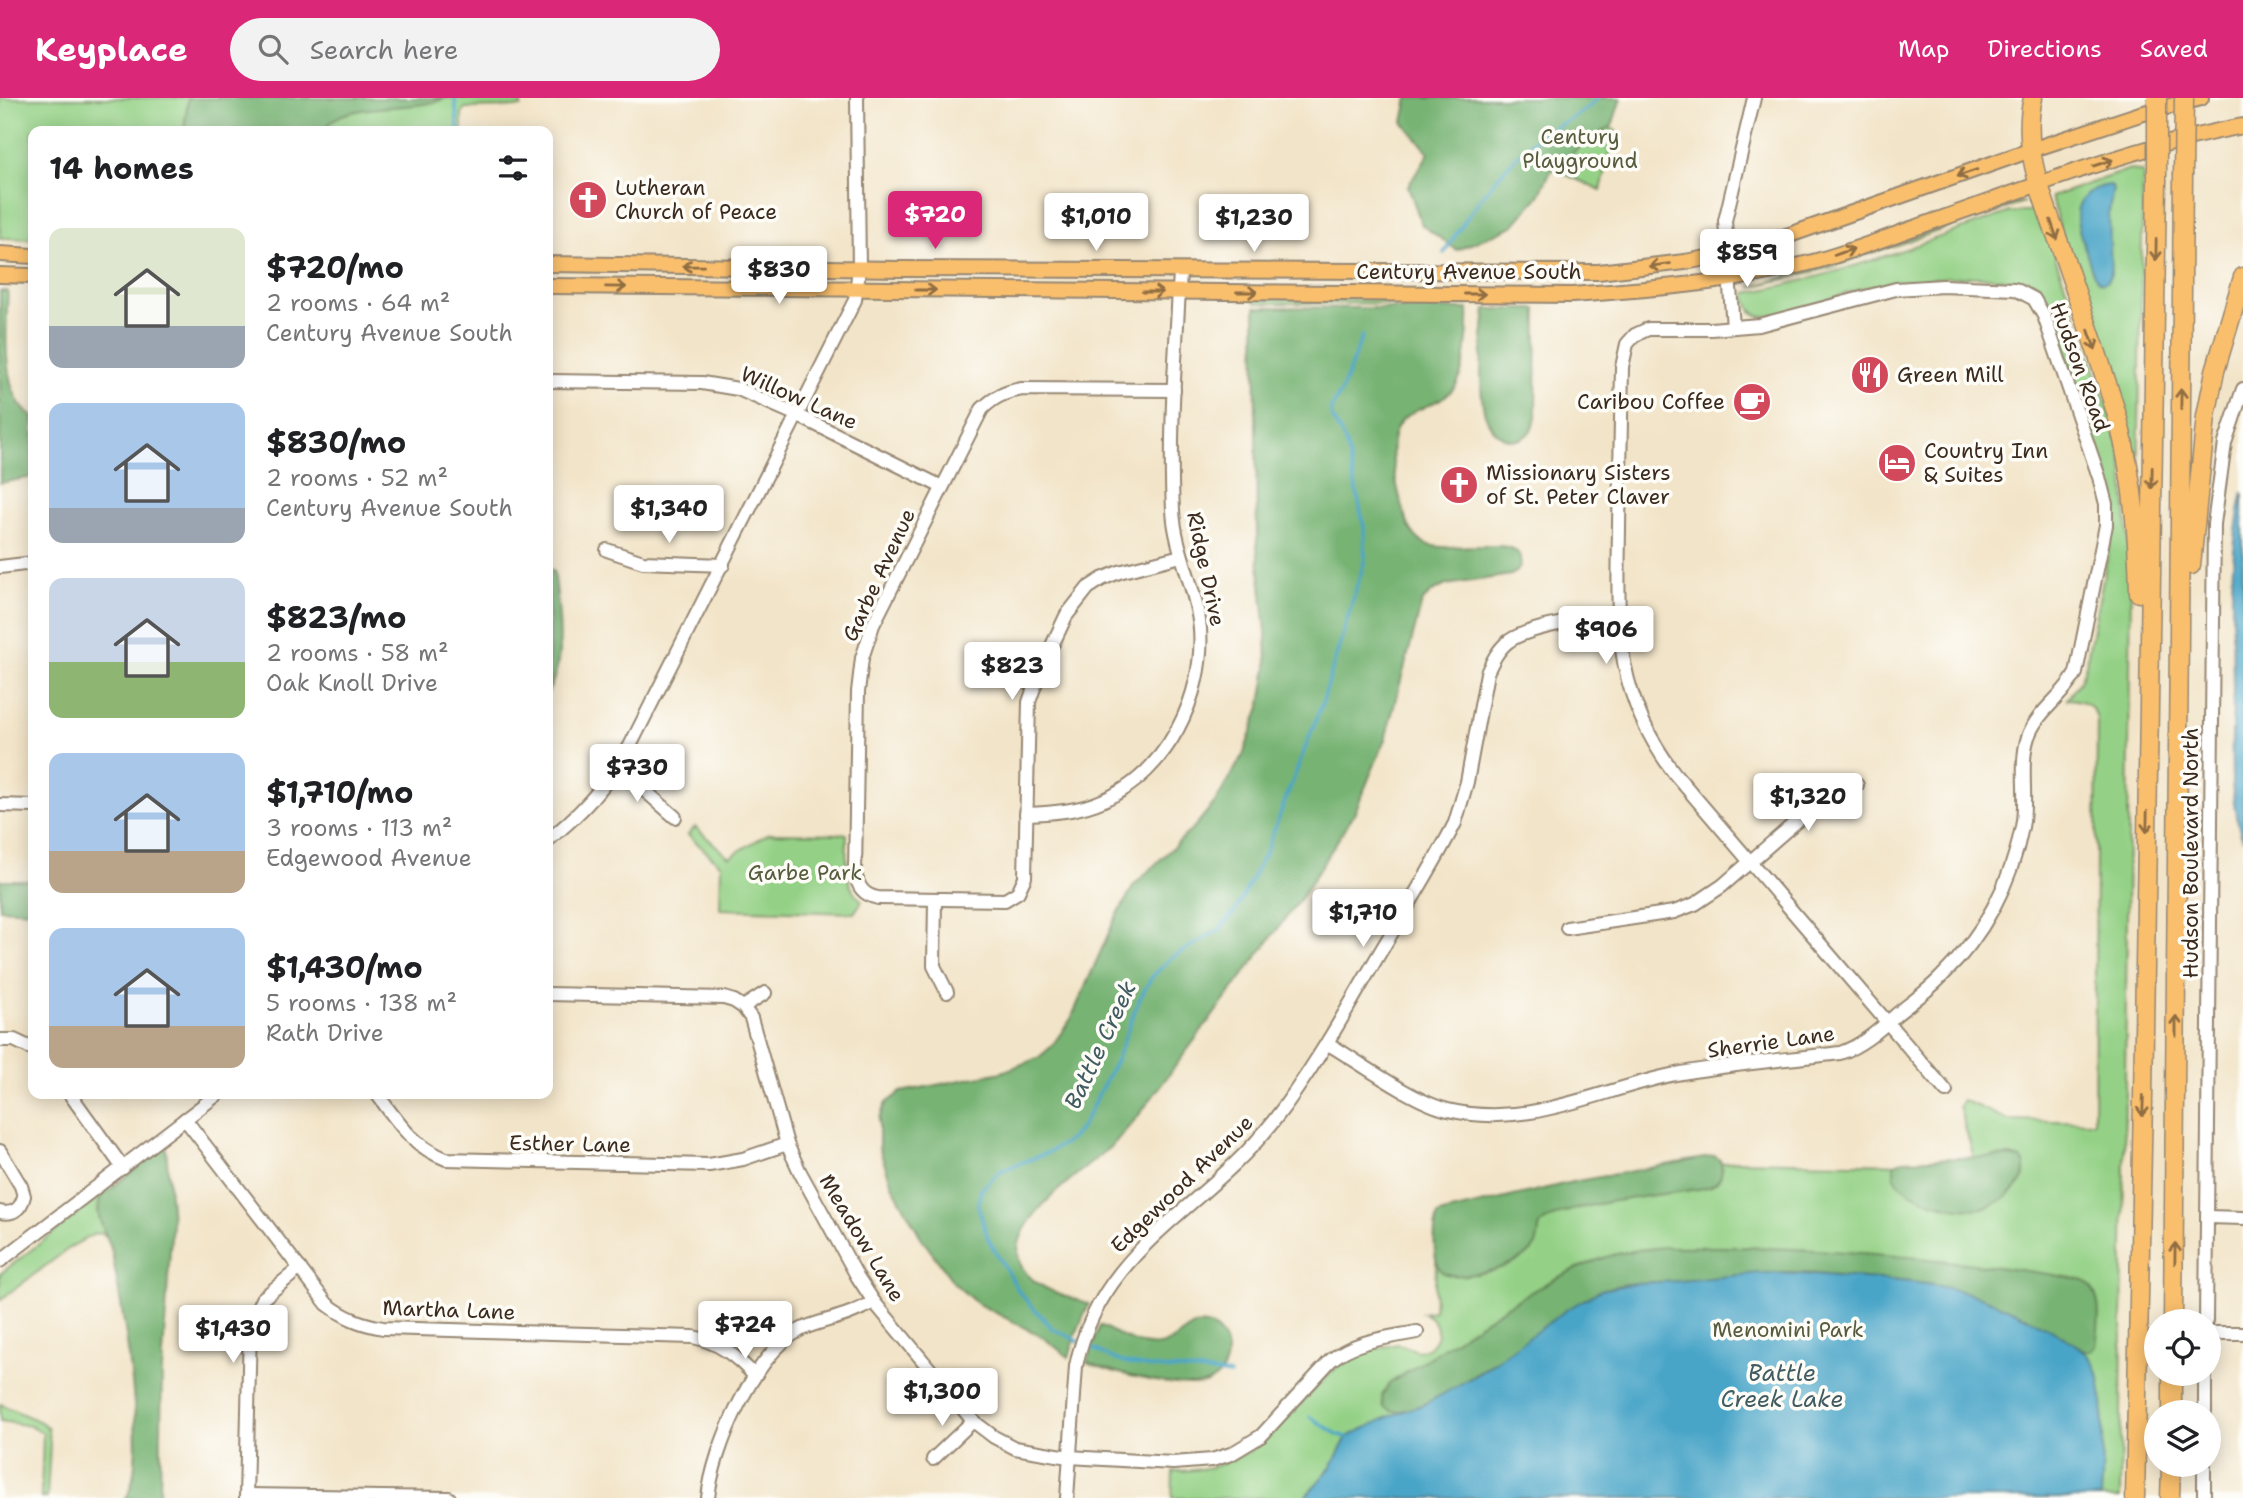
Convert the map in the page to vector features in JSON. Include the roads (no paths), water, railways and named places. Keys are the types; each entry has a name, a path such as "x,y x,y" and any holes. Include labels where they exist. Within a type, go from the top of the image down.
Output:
{"highway":[{"path":"2034,98 2028,127 2039,185 2110,394 2125,447 2138,555 2139,642 2147,754"},
{"path":"2135,1498 2157,98"},
{"path":"2174,1309 2184,98"},
{"path":"2178,736 2192,544 2206,416 2218,360 2243,277"},
{"path":"2170,1498 2171,1477"}],"main road":[{"name":"Century Avenue South","path":"553,264 859,269 1569,273 1646,267 1727,254 1787,237 2031,150 2201,98"},
{"name":"Century Avenue South","path":"553,286 1571,295 1650,289 1730,279 1822,260 2172,141 2243,125"},
{"path":"0,254 28,256"},
{"path":"0,275 28,276"}],"street":[{"path":"553,835 583,808 618,767 653,705 853,304 858,289 859,269 857,98"},
{"path":"1733,327 1725,226 1754,98"},
{"name":"Ridge Drive","path":"1026,814 1068,811 1106,799 1129,785 1145,771 1169,741 1191,702 1196,685 1201,643 1200,625 1174,528 1173,506 1174,390 1180,271"},
{"name":"Hudson Road","path":"1947,1091 1675,774 1649,735 1636,708 1619,642 1618,615 1622,367 1624,350 1635,335 1651,328 1759,325 1896,289 1936,286 2010,288 2022,291 2034,299 2043,316 2106,504 2106,525 2076,673 2061,694"},
{"name":"Willow Lane","path":"553,381 702,383 738,389 797,415 942,487"},
{"name":"Garbe Avenue","path":"1174,390 1022,389 993,398 982,409 873,625 859,674 855,872 857,883 868,896 1005,901 1018,892 1025,877 1029,702 1040,671 1066,616 1088,588 1102,579 1181,556"},
{"name":"Hudson Boulevard North","path":"2206,1309 2214,524 2225,443 2243,389"},
{"path":"607,550 643,562 723,565"},
{"path":"0,567 28,564"},
{"name":"Edgewood Avenue","path":"1067,1498 1079,1351 1097,1307 1124,1267 1156,1233 1242,1158 1288,1102 1327,1043 1455,823 1463,802 1487,673 1493,660 1509,642 1536,630 1618,615"},
{"name":"Sherrie Lane","path":"1327,1043 1415,1096 1446,1110 1475,1115 1508,1116 1534,1113 1646,1080 1840,1053 1859,1045 1948,970 1976,936 2000,896 2010,873 2022,828 2028,737 2035,722 2061,694"},
{"path":"618,767 675,817"},
{"path":"1567,928 1674,912 1695,904 1827,795 1857,785"},
{"path":"0,805 28,806"},
{"path":"935,900 934,966 947,992"},
{"path":"553,994 724,998 743,1007 765,993"},
{"name":"Meadow Lane","path":"743,1007 755,1028 787,1144 844,1253 874,1302 973,1421 994,1437 1015,1448 1069,1457 1173,1463 1212,1460 1231,1454 1261,1436 1341,1352 1366,1342 1417,1332"},
{"path":"0,1040 14,1040 28,1047"},
{"path":"74,1099 123,1168"},
{"path":"0,1261 211,1099"},
{"name":"Esther Lane","path":"381,1099 415,1142 446,1159 709,1165 743,1159 787,1144"},
{"name":"Martha Lane","path":"185,1119 327,1304 357,1323 383,1328 693,1337 719,1345 754,1375"},
{"path":"0,1151 23,1189 24,1196 17,1209 10,1213 0,1212"},
{"path":"2208,1217 2243,1218"},
{"path":"300,1268 262,1299 250,1325 247,1496 449,1498"},
{"path":"708,1498 714,1462 754,1375 784,1340 798,1331 874,1302"},
{"path":"2221,1333 2243,1333"},
{"path":"933,1459 973,1421"},
{"path":"2204,1477 2204,1498"}],"water":[{"path":"2111,185 2111,274 2107,281 2102,283 2090,266 2079,230 2077,213 2083,198 2090,192"},
{"path":"2243,492 2243,840 2232,787 2232,619 2235,542"},
{"name":"Battle Creek Lake","path":"1759,1273 1896,1281 1956,1290 2001,1305 2070,1341 2089,1356 2100,1382 2103,1433 2101,1498 1304,1498 1331,1467 1347,1437 1390,1416 1425,1404 1450,1390 1484,1370 1566,1310 1601,1290 1635,1283"}],"waterway":[{"path":"455,98 458,126"},
{"name":"Battle Creek","path":"1444,253 1474,207 1508,165 1535,140 1584,111 1597,98"},
{"name":"Battle Creek","path":"1079,1341 1053,1329 1020,1293 988,1239 978,1205 981,1190 1000,1171 1047,1153 1070,1140 1083,1125 1117,1058 1139,1000 1152,977 1171,958 1219,930 1236,910 1266,851 1322,704 1365,559 1364,527 1349,456 1331,415 1331,409 1342,390 1362,336"},
{"name":"Battle Creek","path":"1086,1345 1116,1360 1139,1366 1230,1375"},
{"name":"Battle Creek","path":"1310,1417 1337,1434 1347,1437"}],"place":[{"name":"Lutheran Church of Peace","path":"588,200"},
{"name":"Green Mill","path":"1870,375"},
{"name":"Caribou Coffee","path":"1752,402"},
{"name":"Country Inn & Suites","path":"1897,463"},
{"name":"Missionary Sisters of St. Peter Claver","path":"1459,485"}],"park label":[{"name":"Century Playground","path":"1580,149"},
{"name":"Garbe Park","path":"805,873"},
{"name":"Menomini Park","path":"1788,1330"}]}
